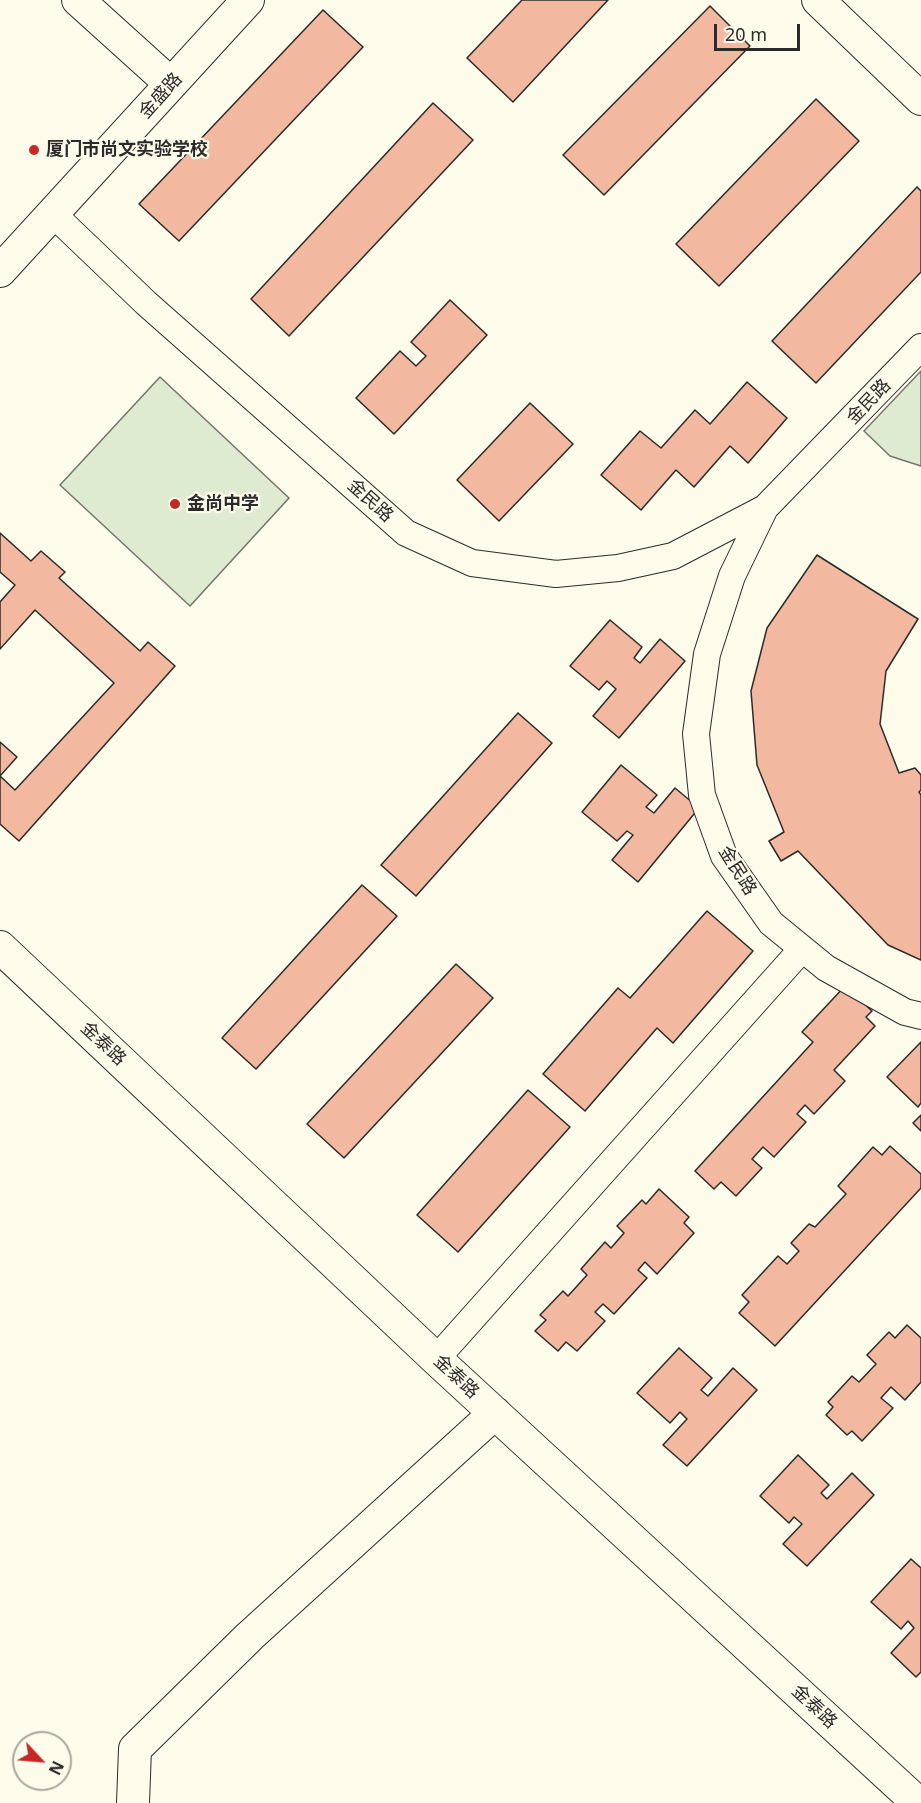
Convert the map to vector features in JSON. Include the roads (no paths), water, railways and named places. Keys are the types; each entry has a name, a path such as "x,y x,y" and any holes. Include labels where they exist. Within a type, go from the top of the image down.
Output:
{"street":[{"path":"78,0 171,84"},
{"name":"金盛路","path":"0,271 248,0"},
{"path":"818,0 921,99"},
{"name":"金民路","path":"53,214 146,303 406,533 472,563 556,574 618,568 673,555 765,508"},
{"name":"金民路","path":"921,346 765,508 732,576 707,654 696,734 702,795 724,856 771,923 826,968 905,1012 921,1016"},
{"name":"金泰路","path":"0,947 436,1359 918,1803"},
{"path":"436,1359 802,949"},
{"path":"133,1803 135,1749 250,1636 495,1413"}],"place":[{"name":"厦门市尚文实验学校","path":"34,150"},
{"name":"金尚中学","path":"175,504"}]}
